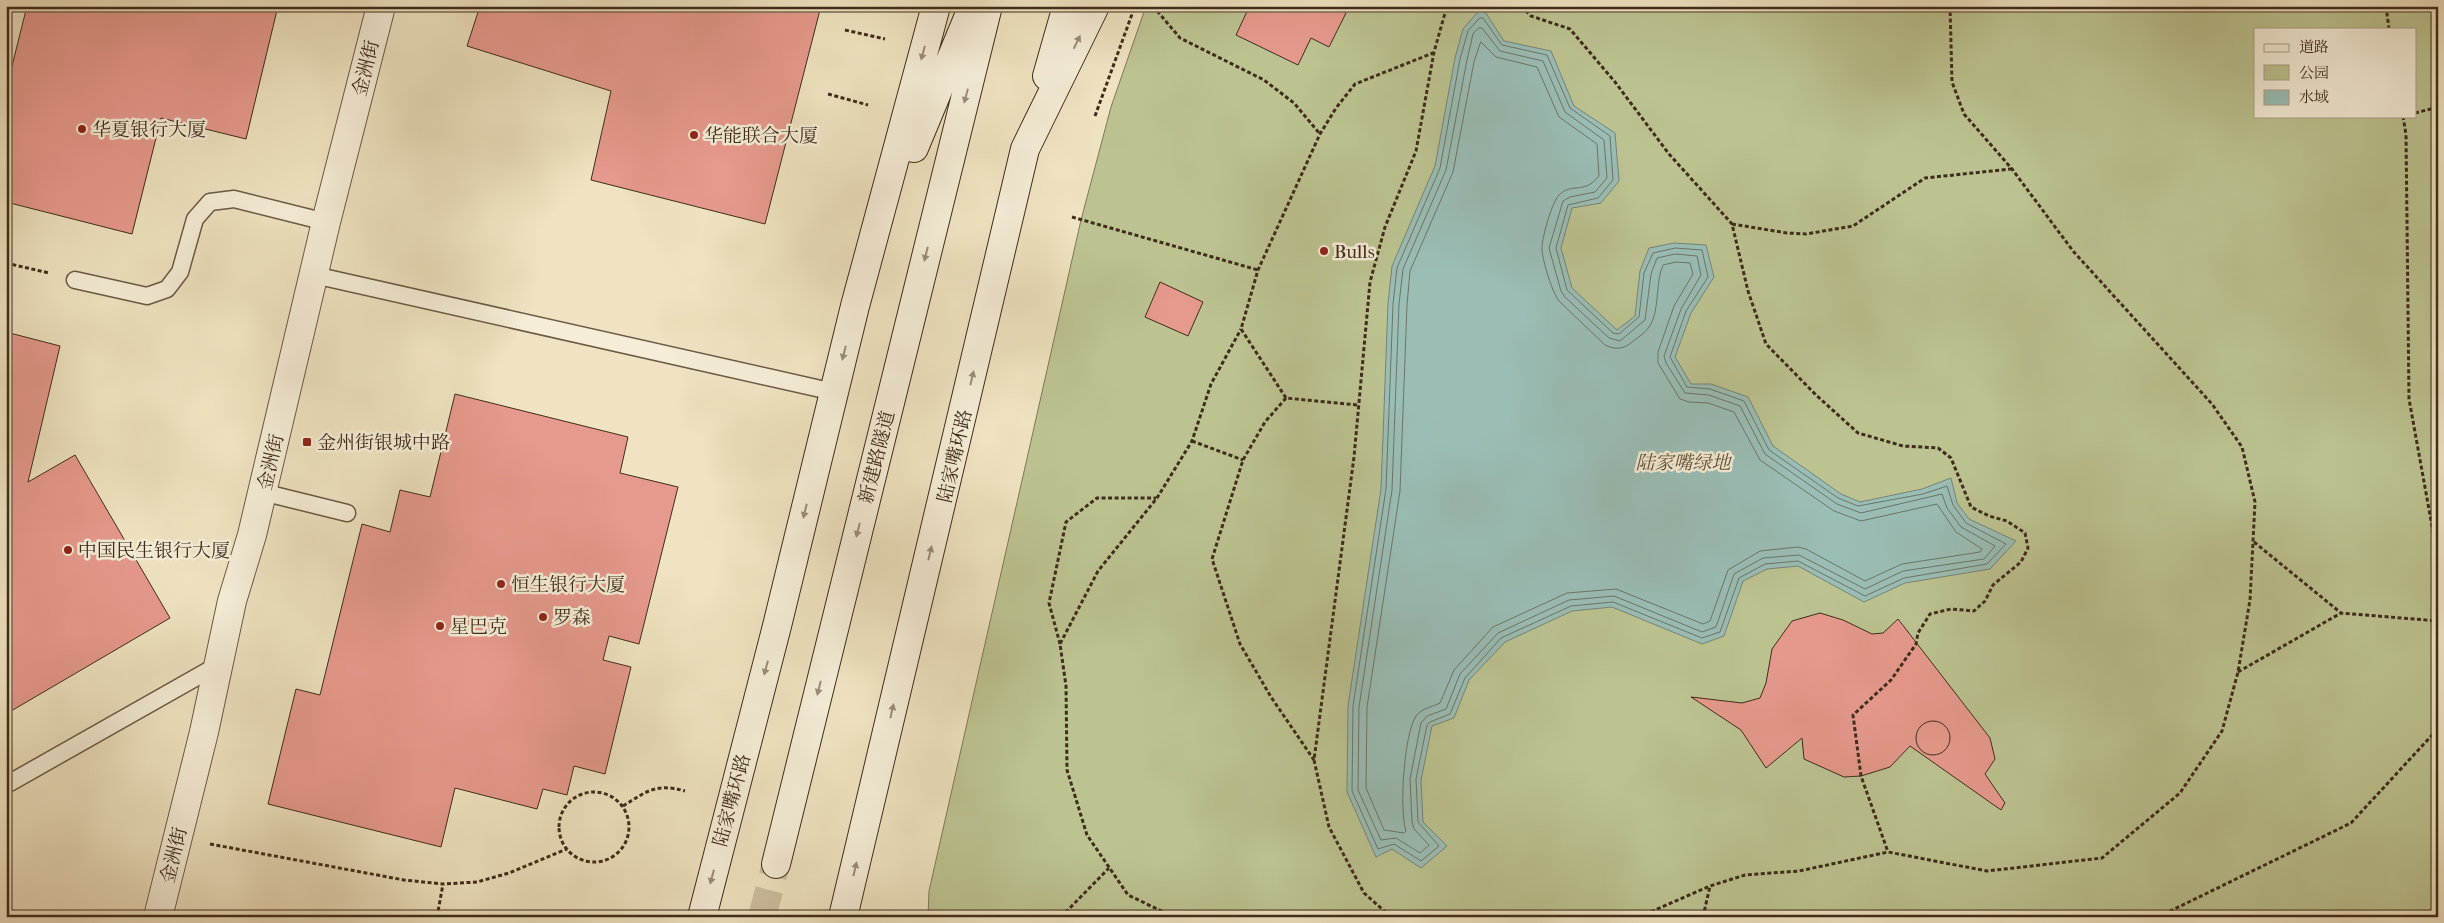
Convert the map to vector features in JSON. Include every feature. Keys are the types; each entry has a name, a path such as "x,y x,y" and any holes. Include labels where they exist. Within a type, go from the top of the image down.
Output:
{"main road":[{"name":"金洲街","path":"158,917 204,732 232,601 262,492 326,222 381,6"},
{"name":"陆家嘴环路","path":"702,917 855,306 936,6"},
{"name":"陆家嘴环路","path":"855,306 926,115 973,6"},
{"name":"新建路隧道","path":"776,864 988,6"},
{"name":"新建路隧道","path":"978,49 1008,6"},
{"path":"1025,149 1067,6"},
{"name":"陆家嘴环路","path":"843,917 1025,149 1095,6"}],"lane":[{"path":"75,280 147,296 168,288 180,272 195,219 210,202 234,199 326,222"},
{"path":"314,275 834,392"},
{"path":"262,492 347,513"},
{"path":"6,785 218,665"}],"path":[{"path":"1095,116 1135,6"},
{"path":"1152,6 1180,38 1264,80 1294,104 1320,134"},
{"path":"1391,917 1364,892 1329,827 1314,760 1354,457 1357,406 1370,282 1385,227 1416,151 1434,52 1448,6"},
{"path":"1521,6 1531,16 1570,29 1615,82 1669,154 1732,224 1748,291 1766,344 1816,395 1858,432 1903,446 1938,448 1950,458 1971,507 1989,516 2007,521 2025,532 2028,548 2021,562 1993,585 1985,601 1974,611 1950,609 1930,614 1918,632 1916,644 1891,680 1853,715 1861,776 1888,852"},
{"path":"1639,917 1710,886 1745,875 1799,871 1888,852 1986,872 2102,858 2180,793 2222,731 2238,672 2250,600 2255,502 2242,447 2212,404 2073,251 2012,169 1964,114 1952,82 1950,6"},
{"path":"2386,6 2389,28"},
{"path":"845,30 885,39"},
{"path":"1060,644 1098,571 1157,498 1192,441 1211,384 1241,329 1258,270 1320,134 1355,84 1434,52"},
{"path":"828,94 868,105"},
{"path":"2416,113 2438,107"},
{"path":"2403,118 2406,135 2409,398 2438,559"},
{"path":"1732,224 1787,233 1806,234 1853,226 1925,178 2012,169"},
{"path":"1072,217 1258,270"},
{"path":"6,262 75,280"},
{"path":"1241,329 1286,398"},
{"path":"1286,398 1357,406"},
{"path":"1286,398 1265,422 1243,460 1212,559 1240,644 1270,697 1314,760"},
{"path":"1192,441 1243,460"},
{"path":"1157,498 1097,498 1066,522 1049,603 1060,644 1066,686 1067,770 1087,835 1128,895 1174,917"},
{"path":"2253,542 2341,613 2438,621"},
{"path":"2238,672 2341,613"},
{"path":"2158,917 2351,823 2434,733 2438,704"},
{"path":"623,806 648,790 667,786 685,791"},
{"path":"604,792 614,797 623,806 628,816 630,829 627,840 620,851 610,858 599,862 586,861 575,856 567,849 561,839 560,817 572,799 582,793 604,792"},
{"path":"178,838 404,880 443,884 477,882 509,873 567,849"},
{"path":"1061,917 1109,868"},
{"path":"437,917 443,884"},
{"path":"1703,917 1710,886"}],"green space":[{"name":"陆家嘴绿地","path":"1146,6 2438,6 2438,917 928,917 929,891 1081,220 1111,107"}],"water":[{"path":"1482,7 1504,41 1551,51 1574,106 1615,133 1619,181 1601,203 1572,208 1561,248 1572,288 1617,330 1635,316 1640,271 1649,248 1674,243 1706,245 1714,277 1691,313 1675,357 1691,384 1711,384 1748,397 1773,446 1841,494 1860,502 1922,489 1951,478 1957,503 1969,519 2016,541 1990,569 1905,583 1864,602 1798,566 1767,569 1743,581 1724,636 1702,644 1612,607 1572,611 1505,642 1469,680 1454,718 1432,726 1421,780 1423,822 1447,846 1421,868 1392,849 1376,857 1347,792 1348,706 1381,489 1388,303 1392,266 1435,166 1455,58 1463,29"}],"building":[{"name":"华夏银行大厦","path":"27,6 278,6 246,139 161,118 132,234 6,202 6,90"},
{"name":"华能联合大厦","path":"480,6 821,6 765,224 591,180 611,91 467,46"},
{"path":"1247,6 1333,6 1346,13 1329,47 1311,38 1298,65 1236,35 1249,7"},
{"path":"1160,282 1203,302 1188,336 1145,317"},
{"name":"中国民生银行大厦","path":"6,332 60,346 28,482 75,455 170,618 6,714"},
{"name":"恒生银行大厦","path":"455,394 628,437 620,473 678,487 639,644 609,636 603,660 631,667 605,774 574,766 567,795 543,789 537,809 455,788 441,847 268,804 296,689 320,695 362,524 390,532 400,490 430,497"},
{"path":"1820,613 1843,620 1872,634 1883,633 1898,619 1990,738 1995,759 1985,774 2005,803 2001,810 1910,746 1890,767 1861,776 1844,777 1804,759 1802,738 1766,768 1741,730 1691,697 1742,703 1760,698 1766,683 1772,649 1792,621"},
{"path":"1933,721 1945,726 1950,738 1945,750 1933,755 1921,750 1916,738 1921,726"}],"tunnel":[{"path":"762,917 776,864"}],"place":[{"name":"华夏银行大厦","path":"82,129"},
{"name":"华能联合大厦","path":"694,135"},
{"name":"Bulls","path":"1324,251"},
{"name":"金州街银城中路","path":"307,442"},
{"name":"中国民生银行大厦","path":"68,550"},
{"name":"恒生银行大厦","path":"501,584"},
{"name":"罗森","path":"543,617"},
{"name":"星巴克","path":"440,626"}]}
